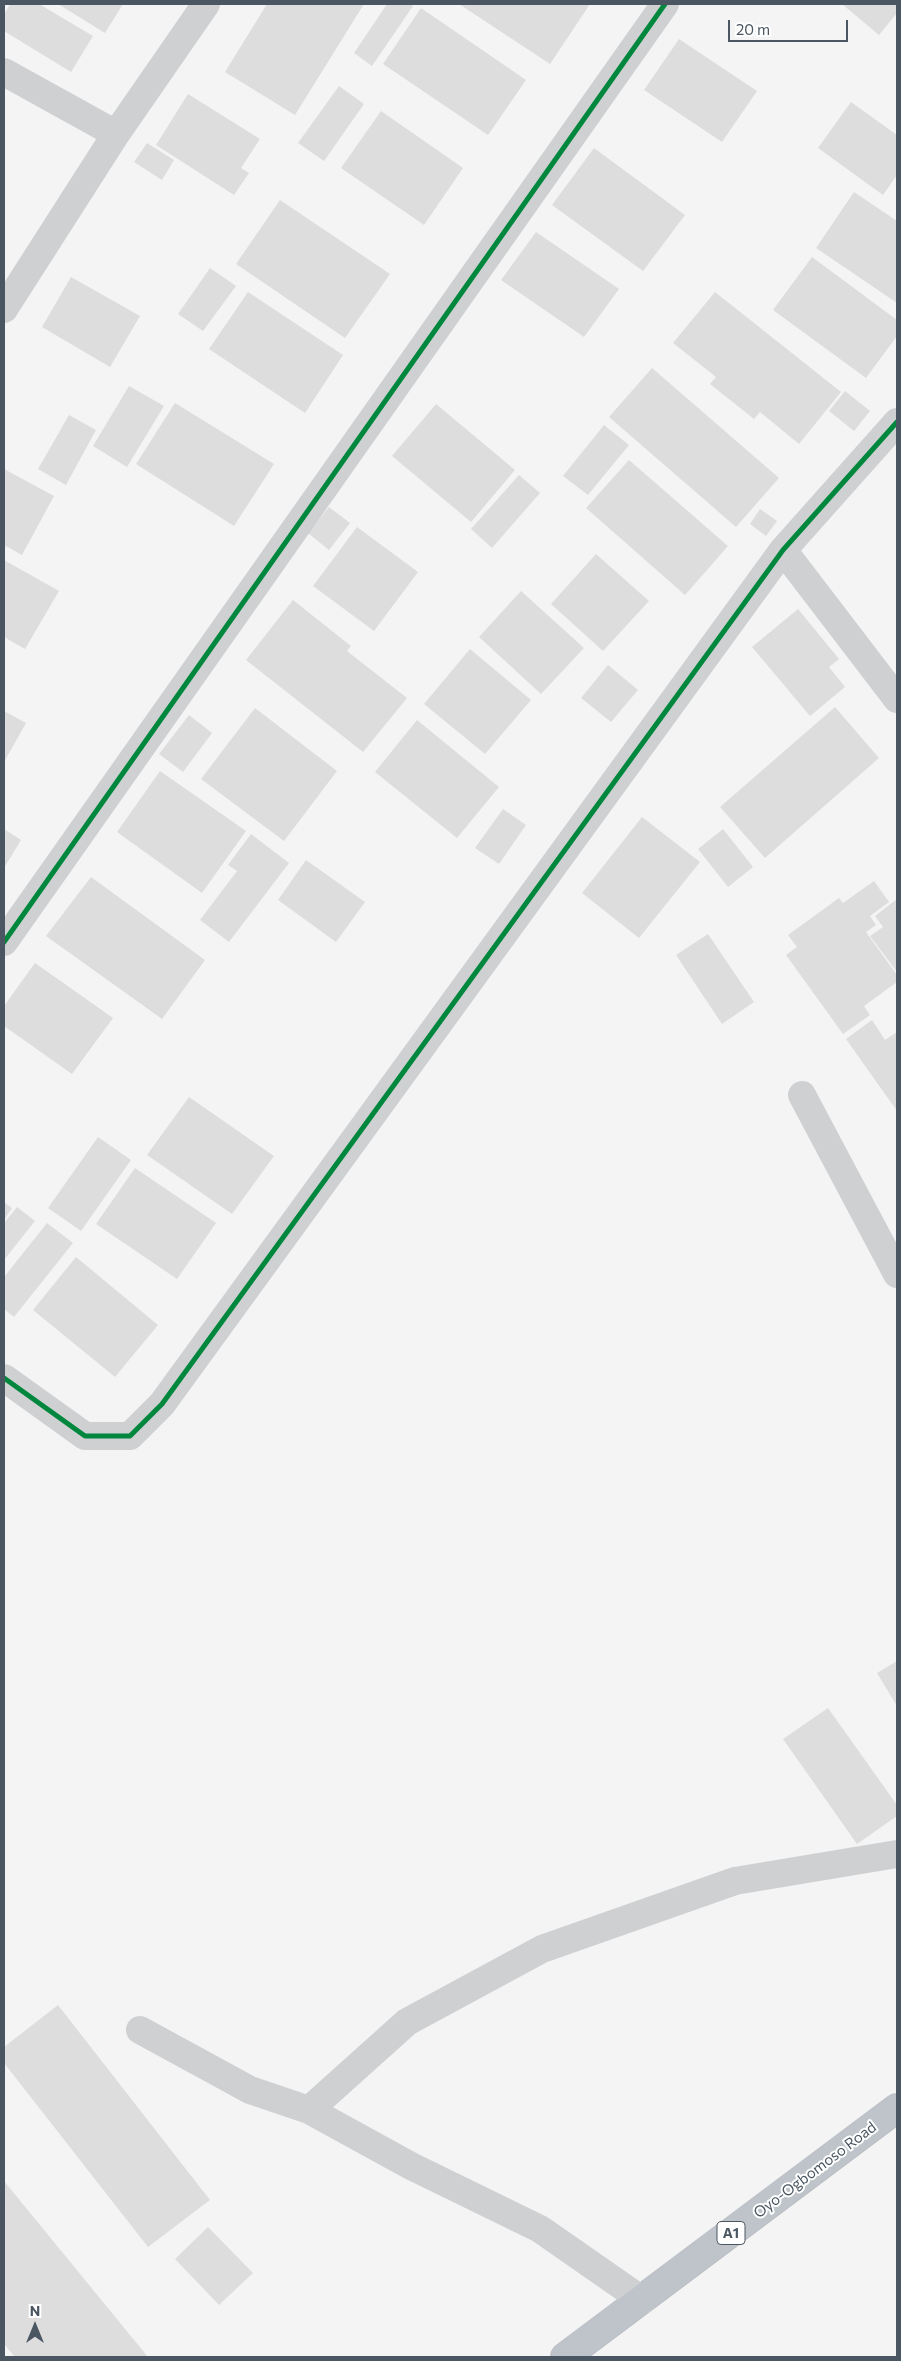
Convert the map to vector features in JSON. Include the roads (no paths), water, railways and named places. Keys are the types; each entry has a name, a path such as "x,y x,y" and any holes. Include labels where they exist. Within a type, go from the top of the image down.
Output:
{"highway":[{"name":"Oyo-Ogbomoso Road","path":"565,2357 897,2108"}],"street":[{"path":"4,309 116,134 206,4"},
{"path":"4,942 665,4"},
{"path":"4,72 116,134"},
{"path":"4,1378 85,1436 130,1436 162,1404 783,550 897,422"},
{"path":"783,550 897,699"},
{"path":"802,1096 897,1274"},
{"path":"308,2110 407,2022 542,1949 735,1880 897,1854"},
{"path":"140,2030 250,2090 308,2110 411,2166 540,2229 642,2300"}]}
